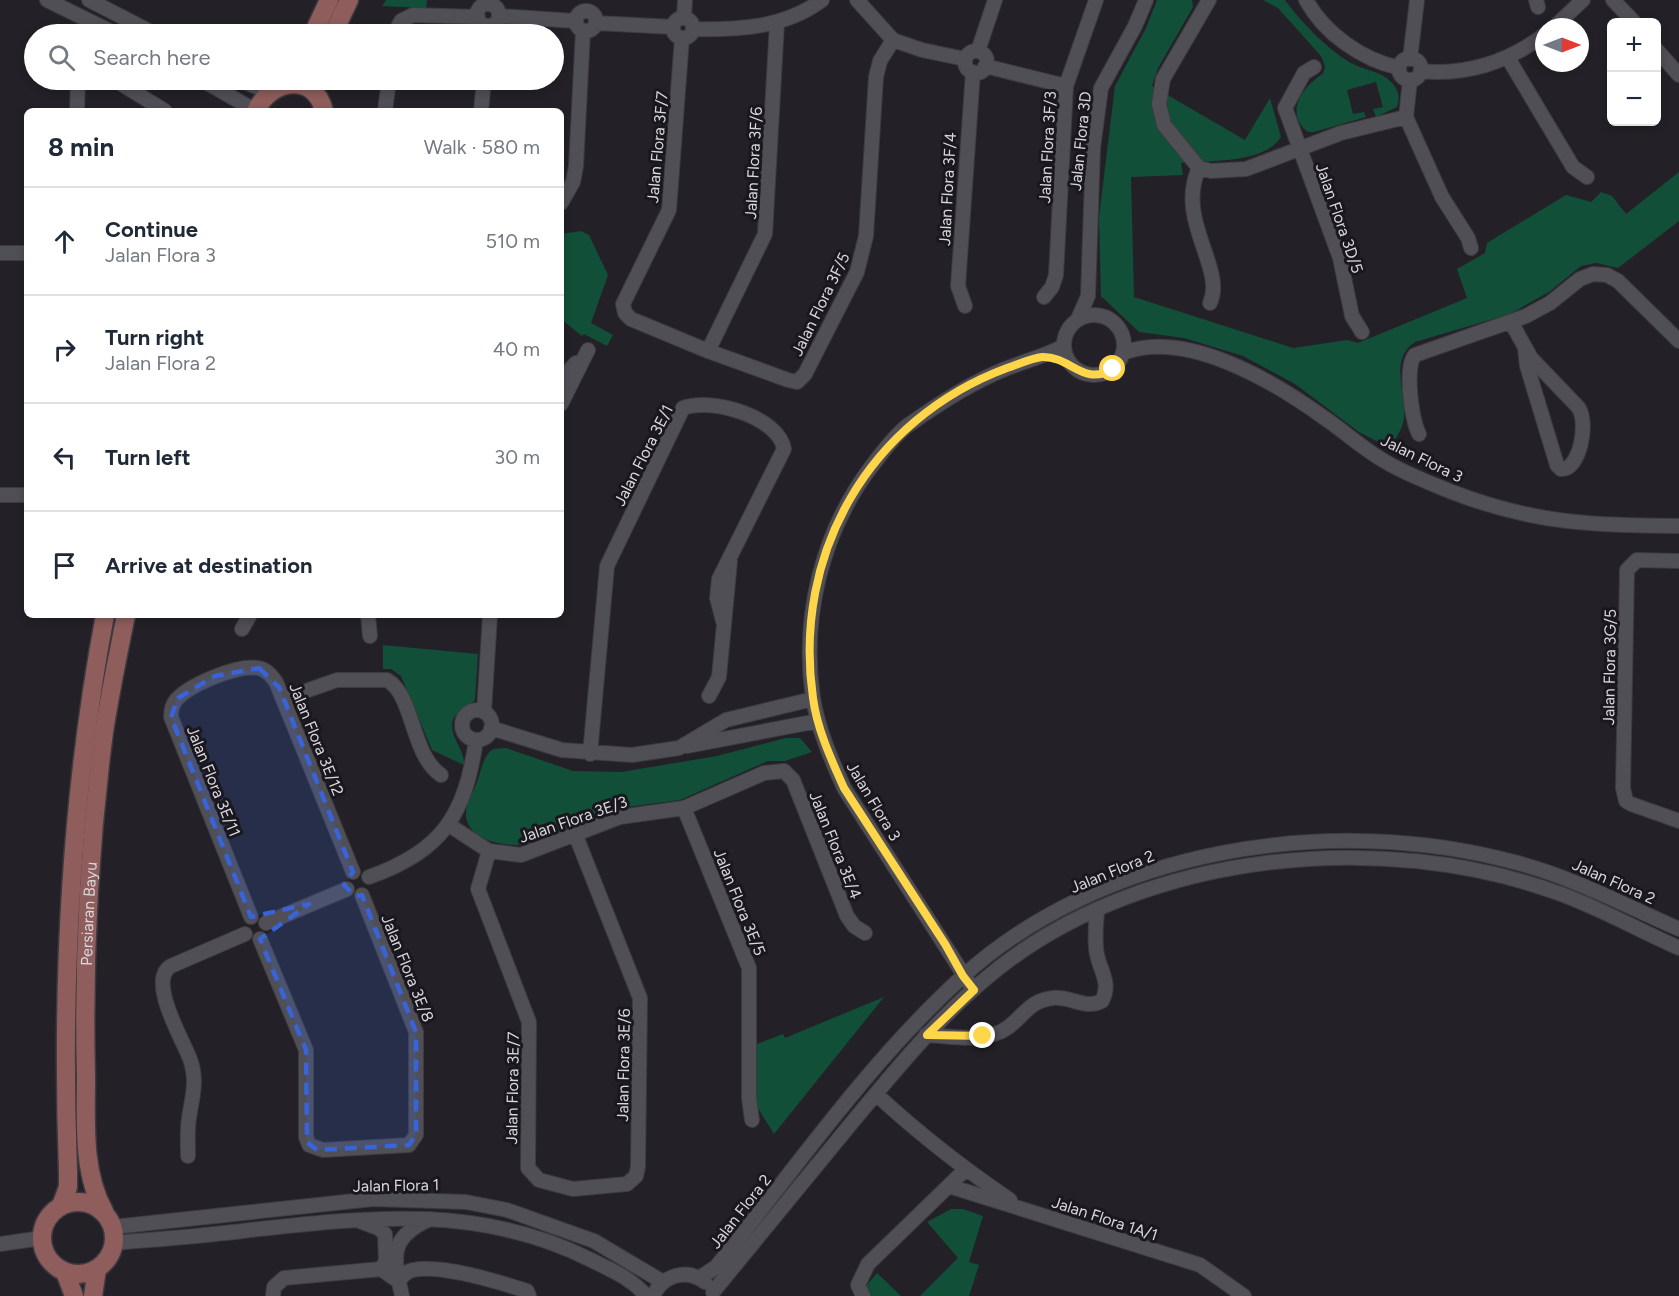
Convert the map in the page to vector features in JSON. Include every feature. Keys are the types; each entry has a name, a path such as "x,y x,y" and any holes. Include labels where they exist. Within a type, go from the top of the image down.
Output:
{"main road":[{"path":"318,24 329,0"},
{"path":"338,24 349,0"},
{"path":"258,108 268,92 272,90"},
{"name":"Persiaran Bayu","path":"42,1238 47,1220 61,1206 68,1187 64,1047 74,834 82,760 105,618"},
{"name":"Persiaran Bayu","path":"110,1227 91,1185 84,1018 88,913 104,731 125,618"},
{"path":"61,1206 78,1201 96,1206 110,1227 105,1263 87,1273 65,1272"},
{"path":"42,1238 48,1258 65,1272 74,1296"},
{"path":"93,1296 97,1269"}],"street":[{"path":"47,0 96,24"},
{"path":"89,0 136,24"},
{"path":"684,18 685,0"},
{"path":"693,29 742,29 777,22 811,8 822,0"},
{"path":"857,0 893,40 922,50 965,59"},
{"path":"978,51 995,0"},
{"name":"Jalan Flora 3F/3","path":"1044,297 1052,287 1056,275 1066,86 1096,0"},
{"name":"Jalan Flora 3D","path":"1078,319 1088,296 1090,201 1097,104 1105,76 1135,26 1146,0"},
{"path":"1209,0 1163,79 1159,104 1164,125 1199,168 1211,171 1245,169 1341,133 1406,117"},
{"path":"1306,0 1336,37 1370,57 1419,64 1406,117 1442,197 1468,238 1471,248"},
{"path":"1417,0 1402,76 1462,70 1508,58 1535,41"},
{"path":"1564,18 1583,0"},
{"path":"1613,0 1630,18"},
{"path":"484,24 482,7 489,2 495,7 499,16"},
{"path":"564,198 573,182 576,166 578,14 586,5 596,23"},
{"path":"399,24 400,21 413,15 471,24"},
{"path":"494,24 499,16"},
{"path":"499,16 563,24"},
{"path":"684,18 691,21 693,29 690,36 682,38 675,34 673,27 677,20 684,18"},
{"name":"Jalan Flora 3F/6","path":"708,351 765,234 777,22"},
{"path":"596,23 673,27"},
{"path":"564,24 591,30 596,23"},
{"name":"Jalan Flora 3F/7","path":"682,38 669,210 623,304 628,317 708,351"},
{"name":"Jalan Flora 3F/5","path":"708,351 788,380 797,382 805,374 857,272 862,257 866,236 876,77 880,61 893,40"},
{"path":"979,69 984,55 978,51 968,53 965,59 966,66 979,69 1066,86"},
{"path":"1661,54 1679,75"},
{"path":"1508,58 1573,167 1587,177"},
{"name":"Jalan Flora 3D/5","path":"1314,67 1304,73 1285,104 1298,148 1340,258 1352,316 1362,332"},
{"name":"Jalan Flora 3F/4","path":"965,306 958,286 979,69"},
{"path":"77,108 78,90"},
{"path":"131,90 160,108"},
{"path":"219,90 251,108"},
{"path":"263,90 268,92"},
{"path":"385,108 388,90"},
{"path":"481,108 483,90"},
{"path":"1199,168 1194,181 1193,217 1213,280 1214,291 1210,303"},
{"path":"0,253 24,253"},
{"path":"1419,434 1409,370 1411,359 1422,351 1511,322 1550,303 1580,279 1600,274 1618,281 1679,341"},
{"name":"Jalan Flora 3D","path":"1088,296 1098,315"},
{"path":"1071,364 1064,346 1066,335 1078,319 1098,315 1108,318 1122,334 1140,346"},
{"path":"1511,322 1525,349 1584,416 1582,436 1572,466 1567,470 1557,465 1527,366 1525,349"},
{"path":"1122,334 1123,353"},
{"name":"Jalan Flora 3","path":"974,990 844,788 818,721 813,699 811,613 825,553 840,516 858,484 905,428 937,405 1006,369 1042,357 1064,346"},
{"name":"Jalan Flora 3","path":"1042,357 1071,364 1078,371 1096,376 1113,369 1123,353 1140,346 1159,346 1191,351 1229,362 1299,400 1386,462 1483,503 1512,513 1586,525 1679,526"},
{"path":"564,376 588,350 564,398"},
{"name":"Jalan Flora 3E/1","path":"590,753 607,566 683,408 689,405 708,404 744,414 774,429 784,449 780,463 730,560 722,570 717,588 717,603 723,621 719,677 709,696"},
{"path":"0,495 24,495"},
{"name":"Jalan Flora 3G/5","path":"1679,561 1633,562 1626,574 1623,788 1626,801 1631,804 1679,821"},
{"path":"242,629 248,618"},
{"path":"368,618 370,636"},
{"path":"484,712 470,712 463,719 464,733 476,740 486,737 491,728 490,719 484,712 490,618"},
{"name":"Jalan Flora 3E/12","path":"215,676 243,669 260,668 272,676 353,872"},
{"name":"Jalan Flora 3E/11","path":"215,676 178,698 172,707 171,717 250,917"},
{"path":"283,699 332,681 387,680 398,690 428,763 441,775"},
{"path":"678,747 726,720 813,699"},
{"path":"491,728 562,750 632,755 719,742 818,721"},
{"path":"369,877 410,860 432,844 449,825 468,780 476,740"},
{"name":"Jalan Flora 3E/3","path":"449,825 489,851 521,855 630,814 684,808 764,773 779,770"},
{"name":"Jalan Flora 3E/4","path":"779,770 787,772 793,780 847,916 854,926 865,933"},
{"name":"Jalan Flora 3E/5","path":"684,808 749,968 749,1098 752,1120"},
{"name":"Jalan Flora 3E/6","path":"576,836 638,989 640,1007 638,1172 627,1184 582,1189"},
{"name":"Jalan Flora 2","path":"699,1278 716,1268 889,1050 963,976 991,952 1041,919 1143,873 1210,854 1341,840 1459,849 1563,876 1679,929"},
{"name":"Jalan Flora 3E/7","path":"489,851 478,889 529,1022 528,1168 539,1180 568,1188 582,1189"},
{"name":"Jalan Flora 2","path":"714,1294 876,1094 927,1035 974,990 1001,966 1050,934 1097,911 1149,890 1214,871 1342,857 1456,866 1557,892 1679,948"},
{"path":"360,871 369,877 369,888 362,895 353,895 347,889 347,878 353,872 360,871"},
{"path":"266,923 347,889"},
{"name":"Jalan Flora 3E/8","path":"260,939 306,1050 307,1142 317,1150 409,1145 415,1139 418,1050 414,1027 362,895"},
{"path":"927,1035 983,1036 999,1033 1011,1026 1031,1005 1041,1000 1056,998 1088,1005 1102,1001 1107,993 1107,984 1097,956 1095,935 1097,911"},
{"path":"258,916 266,923 266,934 260,939 250,939 245,934 244,922 250,917 258,916"},
{"path":"188,1156 188,1120 195,1077 164,996 161,978 171,966 245,934"},
{"path":"876,1094 965,1170 1024,1209"},
{"path":"863,1296 858,1286 867,1264 965,1170"},
{"name":"Jalan Flora 1A/1","path":"949,1186 1200,1265 1244,1296"},
{"name":"Jalan Flora 1","path":"110,1227 374,1199 466,1202 517,1213 585,1238 663,1282"},
{"path":"402,1296 397,1256 400,1238 414,1226 432,1218"},
{"name":"Jalan Flora 1","path":"110,1227 432,1218 508,1230 541,1239 614,1272 646,1296"},
{"path":"352,1219 378,1227 385,1234 386,1261 381,1269"},
{"path":"0,1244 42,1238"},
{"path":"273,1296 274,1287 285,1278 381,1269 399,1281"},
{"path":"399,1281 410,1270 437,1271 495,1281 527,1292 529,1296"},
{"path":"653,1296 663,1282 680,1274 699,1278 714,1294"}],"highlighted area":[{"path":"259,668 279,687 353,872 344,885 355,896 362,895 416,1032 416,1135 409,1145 317,1150 307,1142 306,1050 260,939 309,904 251,917 171,717 178,698 215,676"}],"green space":[{"path":"386,0 427,0 426,8 382,6"},
{"path":"1157,0 1192,0 1193,7 1158,68 1152,86 1245,140 1270,98 1281,137 1273,146 1249,156 1220,161 1181,163 1183,175 1131,177 1134,297 1293,348 1347,340 1358,343 1467,298 1457,269 1485,253 1487,243 1566,195 1591,202 1601,192 1612,196 1626,214 1679,172 1679,221 1618,268 1596,263 1581,266 1549,292 1510,314 1415,342 1402,358 1400,377 1404,418 1390,448 1359,432 1295,384 1243,356 1184,338 1139,332 1101,296 1099,217 1115,86 1146,28"},
{"path":"1263,0 1285,0 1306,26 1331,49 1349,62 1387,78 1397,91 1399,97 1397,107 1376,117 1373,109 1383,107 1376,82 1347,90 1353,114 1364,112 1366,117 1308,132 1297,117 1299,101 1308,86 1323,74 1325,66 1321,56 1278,8"},
{"path":"581,231 589,235 608,275 591,323 613,335 607,346 584,334 582,336 564,321 564,234"},
{"path":"383,645 478,654 475,700 456,715 452,727 464,759 464,765 432,750 401,676 391,669 383,669"},
{"path":"786,738 800,738 812,752 785,761 768,761 680,800 619,808 532,843 513,845 490,841 480,837 467,822 467,805 485,760 493,749 506,748 573,771 621,772 717,756"},
{"path":"884,997 774,1134 756,1105 757,1044 783,1034 785,1038"},
{"path":"951,1209 963,1209 983,1216 969,1262 979,1265 969,1296 920,1296 958,1258 927,1222"},
{"path":"877,1273 901,1296 867,1296 867,1285"}],"route":[{"path":"983,1036 964,1038 927,1035 974,990 844,788 834,766 825,744 813,699 810,665 811,613 825,553 840,516 858,484 880,454 905,428 937,405 973,384 1006,369 1042,357 1071,364 1078,371 1096,376 1113,369"}]}
